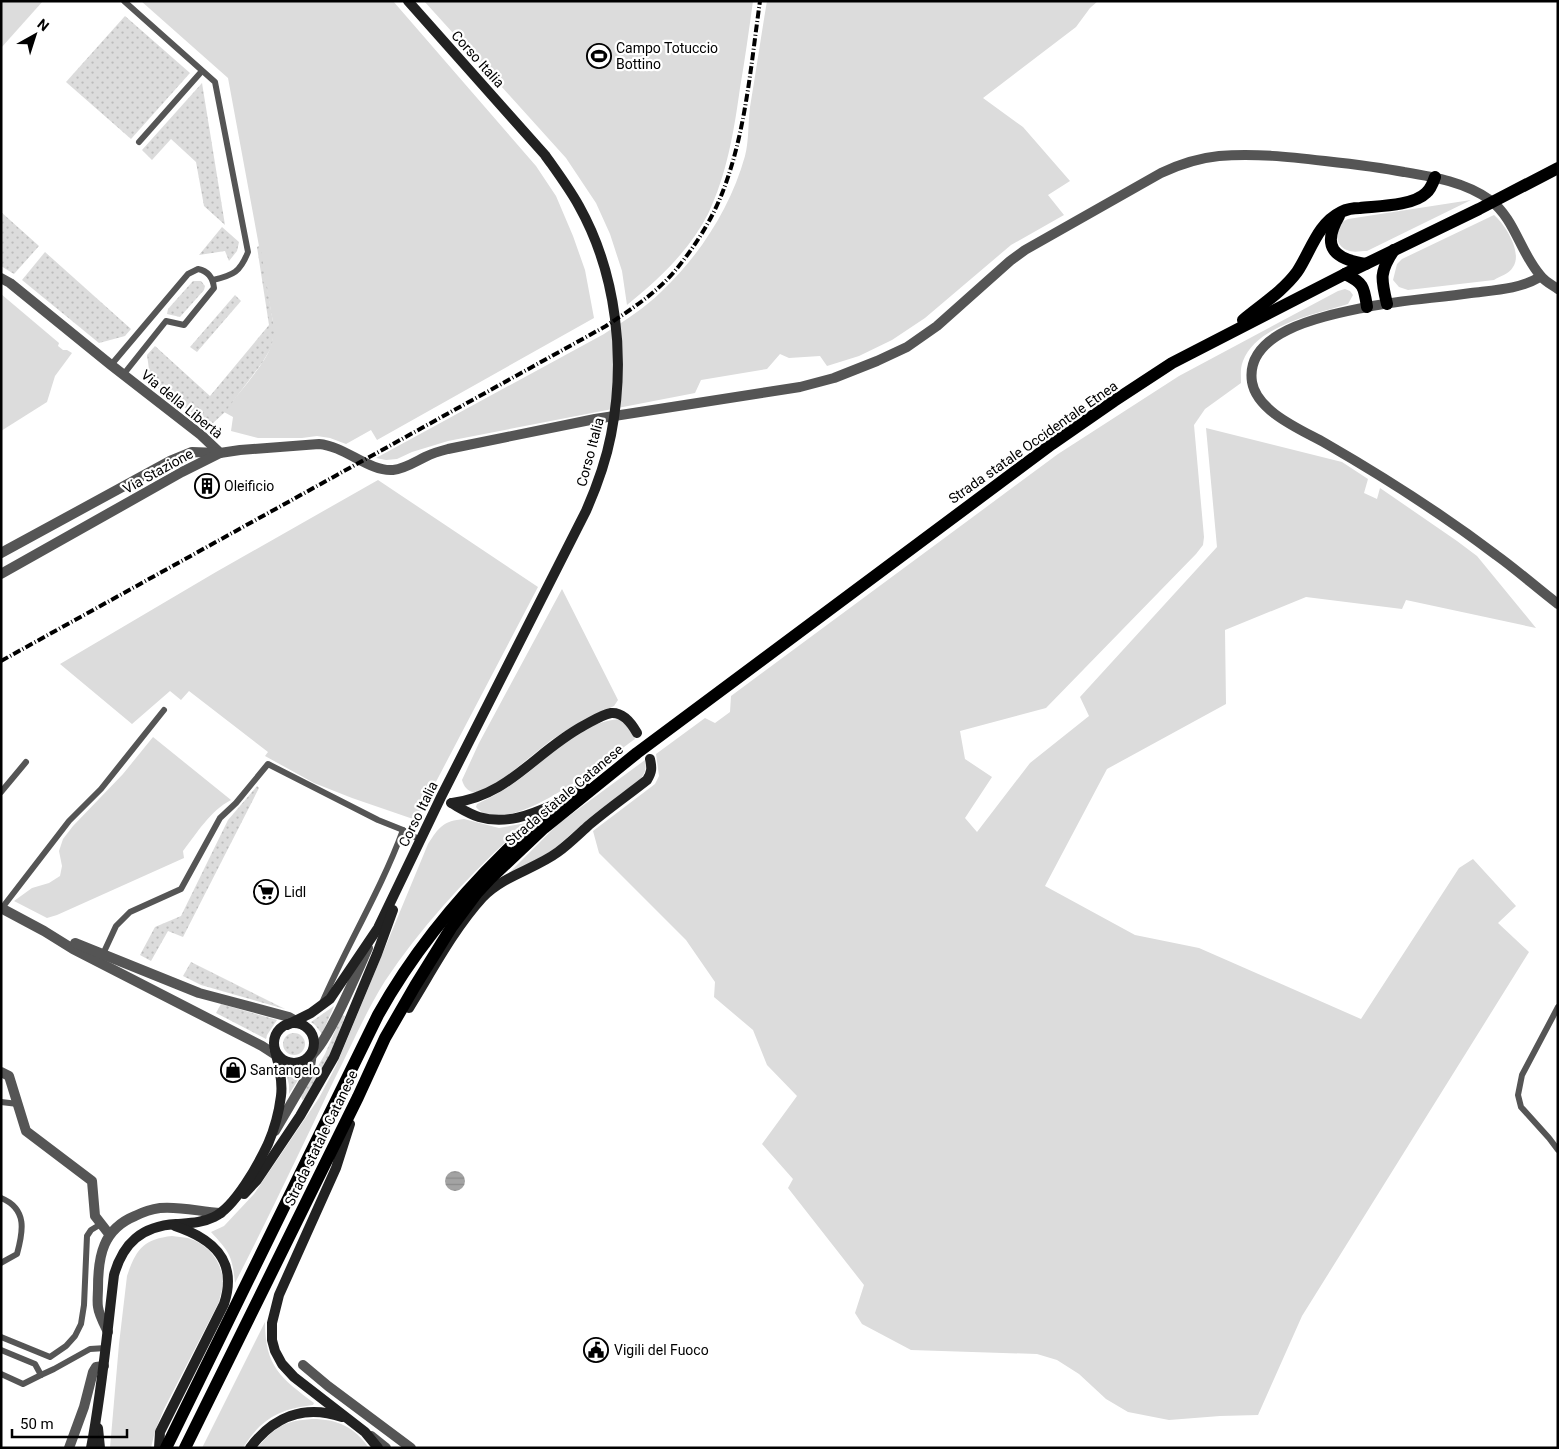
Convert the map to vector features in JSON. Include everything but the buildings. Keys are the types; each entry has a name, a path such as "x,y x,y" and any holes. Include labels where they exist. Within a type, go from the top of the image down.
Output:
{"main road":[{"name":"Corso Italia","path":"295,1023 330,999 378,928 441,797 586,511 605,462 616,410 618,384 617,332 610,289 591,230 565,182 545,155 408,1"},
{"name":"Strada statale Occidentale Etnea","path":"637,753 1052,444 1172,364 1345,274 1479,209 1558,168"},
{"path":"1223,336 1286,285 1297,271 1312,242 1326,223 1342,211 1402,203 1417,199 1426,194 1432,186 1435,177"},
{"path":"1342,211 1332,227 1330,238 1332,247 1340,256 1350,262 1366,264"},
{"path":"1387,304 1382,274 1385,263 1394,250"},
{"path":"1345,274 1357,280 1362,286 1367,307"},
{"path":"452,803 472,800 486,794 512,779 566,735 612,713 622,716 630,722 637,733"},
{"name":"Strada statale Catanese","path":"166,1448 378,1015 394,986 447,914 478,878 536,822 560,802 637,753"},
{"name":"Strada statale Catanese","path":"184,1448 358,1097 385,1038 451,928 490,878 544,828 637,753"},
{"path":"385,1038 408,1010 459,928 484,897 515,875 544,862 559,852 590,824 647,780 652,768 650,759"},
{"path":"441,797 477,817 497,821 517,819 560,802"},
{"path":"91,1448 104,1366 114,1275 122,1253 139,1234 160,1226 201,1222 214,1217 240,1197 257,1180 300,1116 334,1057 377,954 412,857"},
{"path":"225,1209 249,1178 268,1143 278,1111 282,1084 274,1043 276,1035 280,1029 295,1023 309,1030 313,1037 314,1045 311,1056 293,1064 286,1062 277,1054"},
{"path":"358,1097 336,1168 279,1295 272,1323 272,1340 282,1364 294,1377 365,1432 378,1448"},
{"path":"159,1448 160,1432 224,1304 229,1282 223,1258 211,1244 191,1231 170,1224"},
{"path":"250,1448 260,1435 275,1422 292,1414 313,1411 347,1419"},
{"path":"97,1417 100,1448"}],"street":[{"name":"Via della Libertà","path":"1,278 10,283 111,366 201,435 220,453 319,444 333,446 381,469 395,470 448,449 595,420 800,387 834,378 907,347 936,326 1025,250 1178,164 1197,159 1261,154 1367,165 1435,177 1464,186 1500,208 1510,222 1524,253 1540,277"},
{"path":"1558,289 1540,277 1531,282 1507,288 1367,307 1323,318 1290,329 1272,338 1256,358 1252,383 1257,395 1267,408 1341,452 1447,520 1558,604"},
{"name":"Via Stazione","path":"1,553 177,458 192,452 220,453"},
{"name":"Via Stazione","path":"1,574 182,472 220,453"},
{"path":"1,908 74,949 277,1054"},
{"path":"268,1143 309,1072 311,1056 318,1050 328,1033 378,928"},
{"path":"44,931 199,993 289,1017 295,1023"},
{"path":"1,1072 9,1076 26,1132 92,1181 94,1216 109,1234"},
{"path":"108,1332 98,1309 98,1276 100,1256 109,1234 128,1219 160,1208 182,1208 204,1212 225,1209"},
{"path":"303,1365 411,1448"},
{"path":"69,1448 84,1407 93,1372 96,1367 104,1366"},
{"path":"365,1432 386,1448"}],"lane":[{"path":"124,1 215,82 248,252 242,266 228,276 213,280"},
{"path":"139,142 202,71"},
{"path":"111,366 188,274 198,269 204,270 213,280 214,288 184,325 166,321 123,375"},
{"path":"1,908 68,821 101,789 164,710"},
{"path":"1,792 26,762"},
{"path":"103,954 116,926 130,912 180,889 220,818 236,803 268,764 420,840"},
{"path":"320,1007 334,975 394,856 403,830"},
{"path":"1558,1007 1522,1075 1518,1095 1521,1107 1558,1150"},
{"path":"1,1102 18,1104"},
{"path":"1,1198 15,1207 22,1222 22,1236 17,1254 1,1263"},
{"path":"1,1337 50,1357 66,1346 75,1336 81,1324 84,1304 87,1236 91,1230 101,1224"},
{"path":"1,1374 23,1384 90,1349 106,1348"},
{"path":"1,1350 35,1364 41,1375"}],"shaded area":[{"path":"1,1 43,1 1,48"},
{"path":"141,1 393,1 536,166 556,196 585,270 594,318 377,440 371,430 346,444 330,438 317,436 258,438 231,431 233,417 224,412 268,353 272,341 273,322 228,78"},
{"path":"424,1 753,1 732,136 725,168 715,199 692,240 662,275 627,305 622,271 610,234 596,203 566,158"},
{"path":"767,1 1098,1 1090,8 1076,27 983,98 1023,127 1070,181 1048,195 1064,215 1011,245 925,318 892,340 859,356 827,366 820,356 789,358 780,354 767,369 701,380 695,393 448,441 412,452 397,459 386,460 376,458 604,334 649,303 689,262 723,212 745,156 750,107"},
{"path":"125,16 190,73 131,139 66,82"},
{"path":"202,83 225,225 204,206 196,162 171,139 152,160 142,150"},
{"path":"1471,200 1367,251 1354,252 1347,250 1338,242 1337,230 1342,222 1348,219"},
{"path":"1,212 39,246 14,274 1,266"},
{"path":"1494,215 1503,225 1511,239 1516,254 1516,261 1507,273 1494,280 1408,290 1399,287 1393,280 1397,264 1402,259"},
{"path":"222,227 239,242 237,251 229,261 225,251 199,255"},
{"path":"260,245 273,322 274,333 271,348 225,412 212,424 188,410 151,383 147,355 155,346 210,396 269,325 257,247"},
{"path":"45,252 131,329 125,336 99,343 22,280"},
{"path":"193,281 201,281 205,286 204,290 180,317 167,314 168,309"},
{"path":"1345,289 1353,295 1348,304 1304,317 1261,338 1250,349 1243,361 1241,383 1205,409 1194,425 1204,537 1203,545 1196,554 1046,708 960,731 965,759 992,777 965,818 977,832 1030,763 1089,716 1080,697 1217,547 1206,428 1342,462 1368,479 1364,493 1377,499 1380,488 1477,556 1536,628 1406,600 1402,609 1306,597 1225,630 1226,704 1107,769 1045,886 1135,935 1199,948 1361,1019 1459,868 1473,859 1516,906 1498,923 1529,952 1302,1316 1258,1415 1169,1420 1128,1412 1106,1399 1079,1374 1057,1360 1037,1354 911,1350 862,1324 855,1313 864,1285 788,1188 793,1179 762,1144 797,1096 767,1065 753,1030 714,997 715,982 686,940 599,853 593,831 655,784 659,776 656,754 705,718 715,723 730,712 731,696 1058,454 1179,376"},
{"path":"1,294 59,343 58,346 72,353 55,376 47,402 1,431"},
{"path":"235,295 241,301 197,352 190,347"},
{"path":"378,480 538,587 416,820 314,783 265,756 268,752 189,691 181,700 170,691 132,724 60,664 216,572"},
{"path":"562,589 618,700 614,706 573,726 550,741 498,783 474,793 469,791 462,780 479,743"},
{"path":"618,719 632,732 635,739 557,794 510,814 490,815 476,807 477,804 514,783 575,735 603,722"},
{"path":"153,737 231,800 204,823 183,851 184,858 47,918 14,901 32,888 49,883 60,876 62,866 59,851 63,839 123,774"},
{"path":"645,760 645,771 639,781 593,815 554,849 508,874 558,824"},
{"path":"257,786 259,788 183,937 168,931 151,961 140,955 155,927 181,916 228,820"},
{"path":"464,819 499,828 526,823 450,898 416,938 385,981 358,1031 235,1283 233,1266 229,1255 211,1232 224,1226 254,1194 319,1098 336,1066 428,844 435,833 446,823"},
{"path":"191,962 285,1009 201,985 183,976"},
{"path":"221,1004 277,1020 266,1039 216,1013"},
{"path":"334,1006 322,1034 311,1022"},
{"path":"342,1015 345,1016 330,1056 306,1098 302,1100 301,1095 325,1054"},
{"path":"290,1033 298,1033 305,1040 305,1048 298,1055 290,1055 283,1048 283,1040"},
{"path":"285,1068 291,1071 305,1069 289,1094 289,1085"},
{"path":"455,1171 462,1174 465,1181 462,1188 455,1191 448,1188 445,1181 448,1174"},
{"path":"162,1237 188,1238 202,1244 213,1254 222,1274 223,1284 219,1302 164,1409 155,1431 151,1448 110,1448 127,1276 134,1259 142,1247"},
{"path":"265,1322 268,1350 277,1370 292,1386 314,1403 313,1405 290,1409 272,1417 257,1430 243,1448 202,1448"},
{"path":"321,1419 345,1426 369,1448 257,1448 270,1434 281,1426 294,1421"}],"railway":[{"path":"1,661 606,326 659,287 689,253 714,213 723,191 731,168 742,121 760,1"}],"place":[{"name":"Campo Totuccio Bottino","path":"599,56"},
{"name":"Oleificio","path":"207,486"},
{"name":"Lidl","path":"266,892"},
{"name":"Santangelo","path":"233,1070"},
{"name":"Vigili del Fuoco","path":"596,1350"}]}
